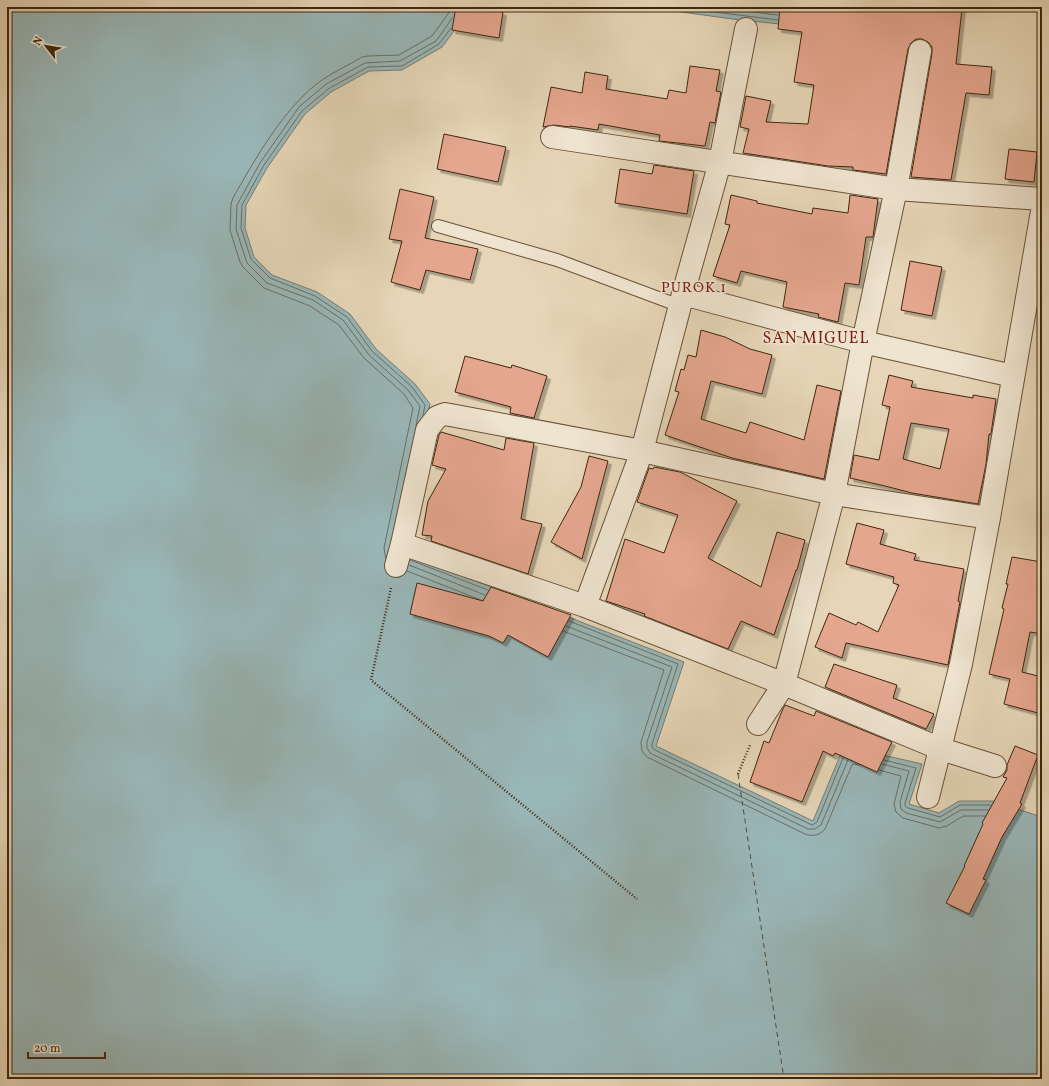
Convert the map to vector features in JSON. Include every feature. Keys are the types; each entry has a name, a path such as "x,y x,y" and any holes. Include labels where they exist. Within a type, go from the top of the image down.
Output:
{"street":[{"path":"585,606 642,451 681,300 720,162 746,29"},
{"path":"758,724 784,684 834,494 863,342 896,189 920,51"},
{"path":"552,137 896,189 1042,199"},
{"path":"928,798 961,664 990,518 1042,211"},
{"path":"681,300 1013,376"},
{"path":"396,566 427,430 441,414 642,451 834,494 990,518"},
{"path":"402,544 585,606 784,684 941,749 995,766"}],"lane":[{"path":"438,226 557,260 681,300"}],"path":[{"path":"396,566 371,680 637,899"},
{"path":"738,774 758,724"}],"water":[{"path":"7,7 472,7 442,47 402,70 369,71 331,92 305,114 267,168 246,205 245,228 254,257 272,275 317,292 350,314 376,349 415,384 430,404 398,551 684,662 656,746 813,821 844,746 922,764 909,804 939,813 959,801 993,801 1042,817 1042,1079 7,1079"},
{"path":"645,7 933,7 932,14 910,37 740,20"}],"building":[{"path":"456,7 482,7 482,9 503,12 499,38 452,30"},
{"path":"780,7 962,8 956,64 992,67 989,95 966,93 951,180 911,177 932,53 932,47 928,42 922,39 916,39 911,43 908,49 886,174 853,170 853,167 828,166 743,153 749,129 740,127 746,96 771,101 766,122 808,124 814,85 794,82 802,32 778,29"},
{"path":"690,66 720,70 716,91 721,92 715,123 710,122 705,146 659,141 660,135 599,124 598,130 554,125 543,127 551,87 582,93 585,72 608,76 606,89 667,99 669,90 686,93"},
{"path":"444,134 506,147 498,182 437,169"},
{"path":"1009,149 1037,152 1034,182 1005,179"},
{"path":"654,165 694,171 687,214 615,203 620,169 652,174"},
{"path":"400,189 434,197 425,238 478,249 470,280 426,270 420,290 391,282 402,241 389,239"},
{"path":"731,195 757,201 757,203 812,214 813,208 848,213 850,195 878,199 873,237 866,237 859,285 845,283 838,322 818,317 819,314 783,307 787,282 741,271 737,283 713,276 730,225 725,224"},
{"path":"910,261 942,267 932,316 901,310"},
{"path":"701,330 725,337 750,349 772,355 762,394 711,381 701,419 746,433 750,422 804,440 817,385 841,391 824,479 732,458 665,435 679,392 675,391 681,369 684,370 688,355 696,357"},
{"path":"465,356 511,368 512,365 547,376 534,418 510,413 511,407 455,392"},
{"path":"889,375 913,381 911,387 973,398 973,395 996,399 978,504 912,493 850,478 854,455 879,460 890,407 882,405","holes":["911,423 949,429 940,469 903,459"]},
{"path":"441,432 504,450 506,438 534,443 521,519 542,524 528,574 431,541 432,536 422,535 428,501 446,469 432,465"},
{"path":"589,456 608,461 582,559 551,542 581,487"},
{"path":"654,467 680,472 737,501 708,558 761,587 777,532 805,540 797,570 774,635 741,621 728,649 644,616 645,614 606,601 625,539 664,553 678,515 637,502 649,468 653,469"},
{"path":"857,523 884,530 880,544 916,554 914,560 964,569 958,601 960,602 948,665 846,643 842,658 815,647 829,613 856,625 858,622 878,632 899,585 893,583 894,577 846,564"},
{"path":"1012,557 1042,562 1042,634 1030,632 1022,672 1042,677 1042,714 1004,704 1010,679 989,674 1004,609 1002,608 1008,584 1006,584"},
{"path":"417,583 483,601 491,587 571,615 548,657 508,635 503,643 489,636 410,614"},
{"path":"834,664 897,685 893,698 934,714 926,729 825,687"},
{"path":"785,705 814,716 816,711 892,742 877,772 835,753 833,756 823,751 802,802 750,782 764,741 769,743"},
{"path":"1015,746 1038,755 1020,803 1022,804 1002,837 983,879 986,880 969,914 946,903 965,866 983,824 982,823 1007,778 1003,777 1007,770 1007,765"}],"ferry route":[{"path":"738,774 784,1079"}],"district":[{"name":"PUROK 1","path":"694,287"},
{"name":"SAN MIGUEL","path":"816,337"}]}
